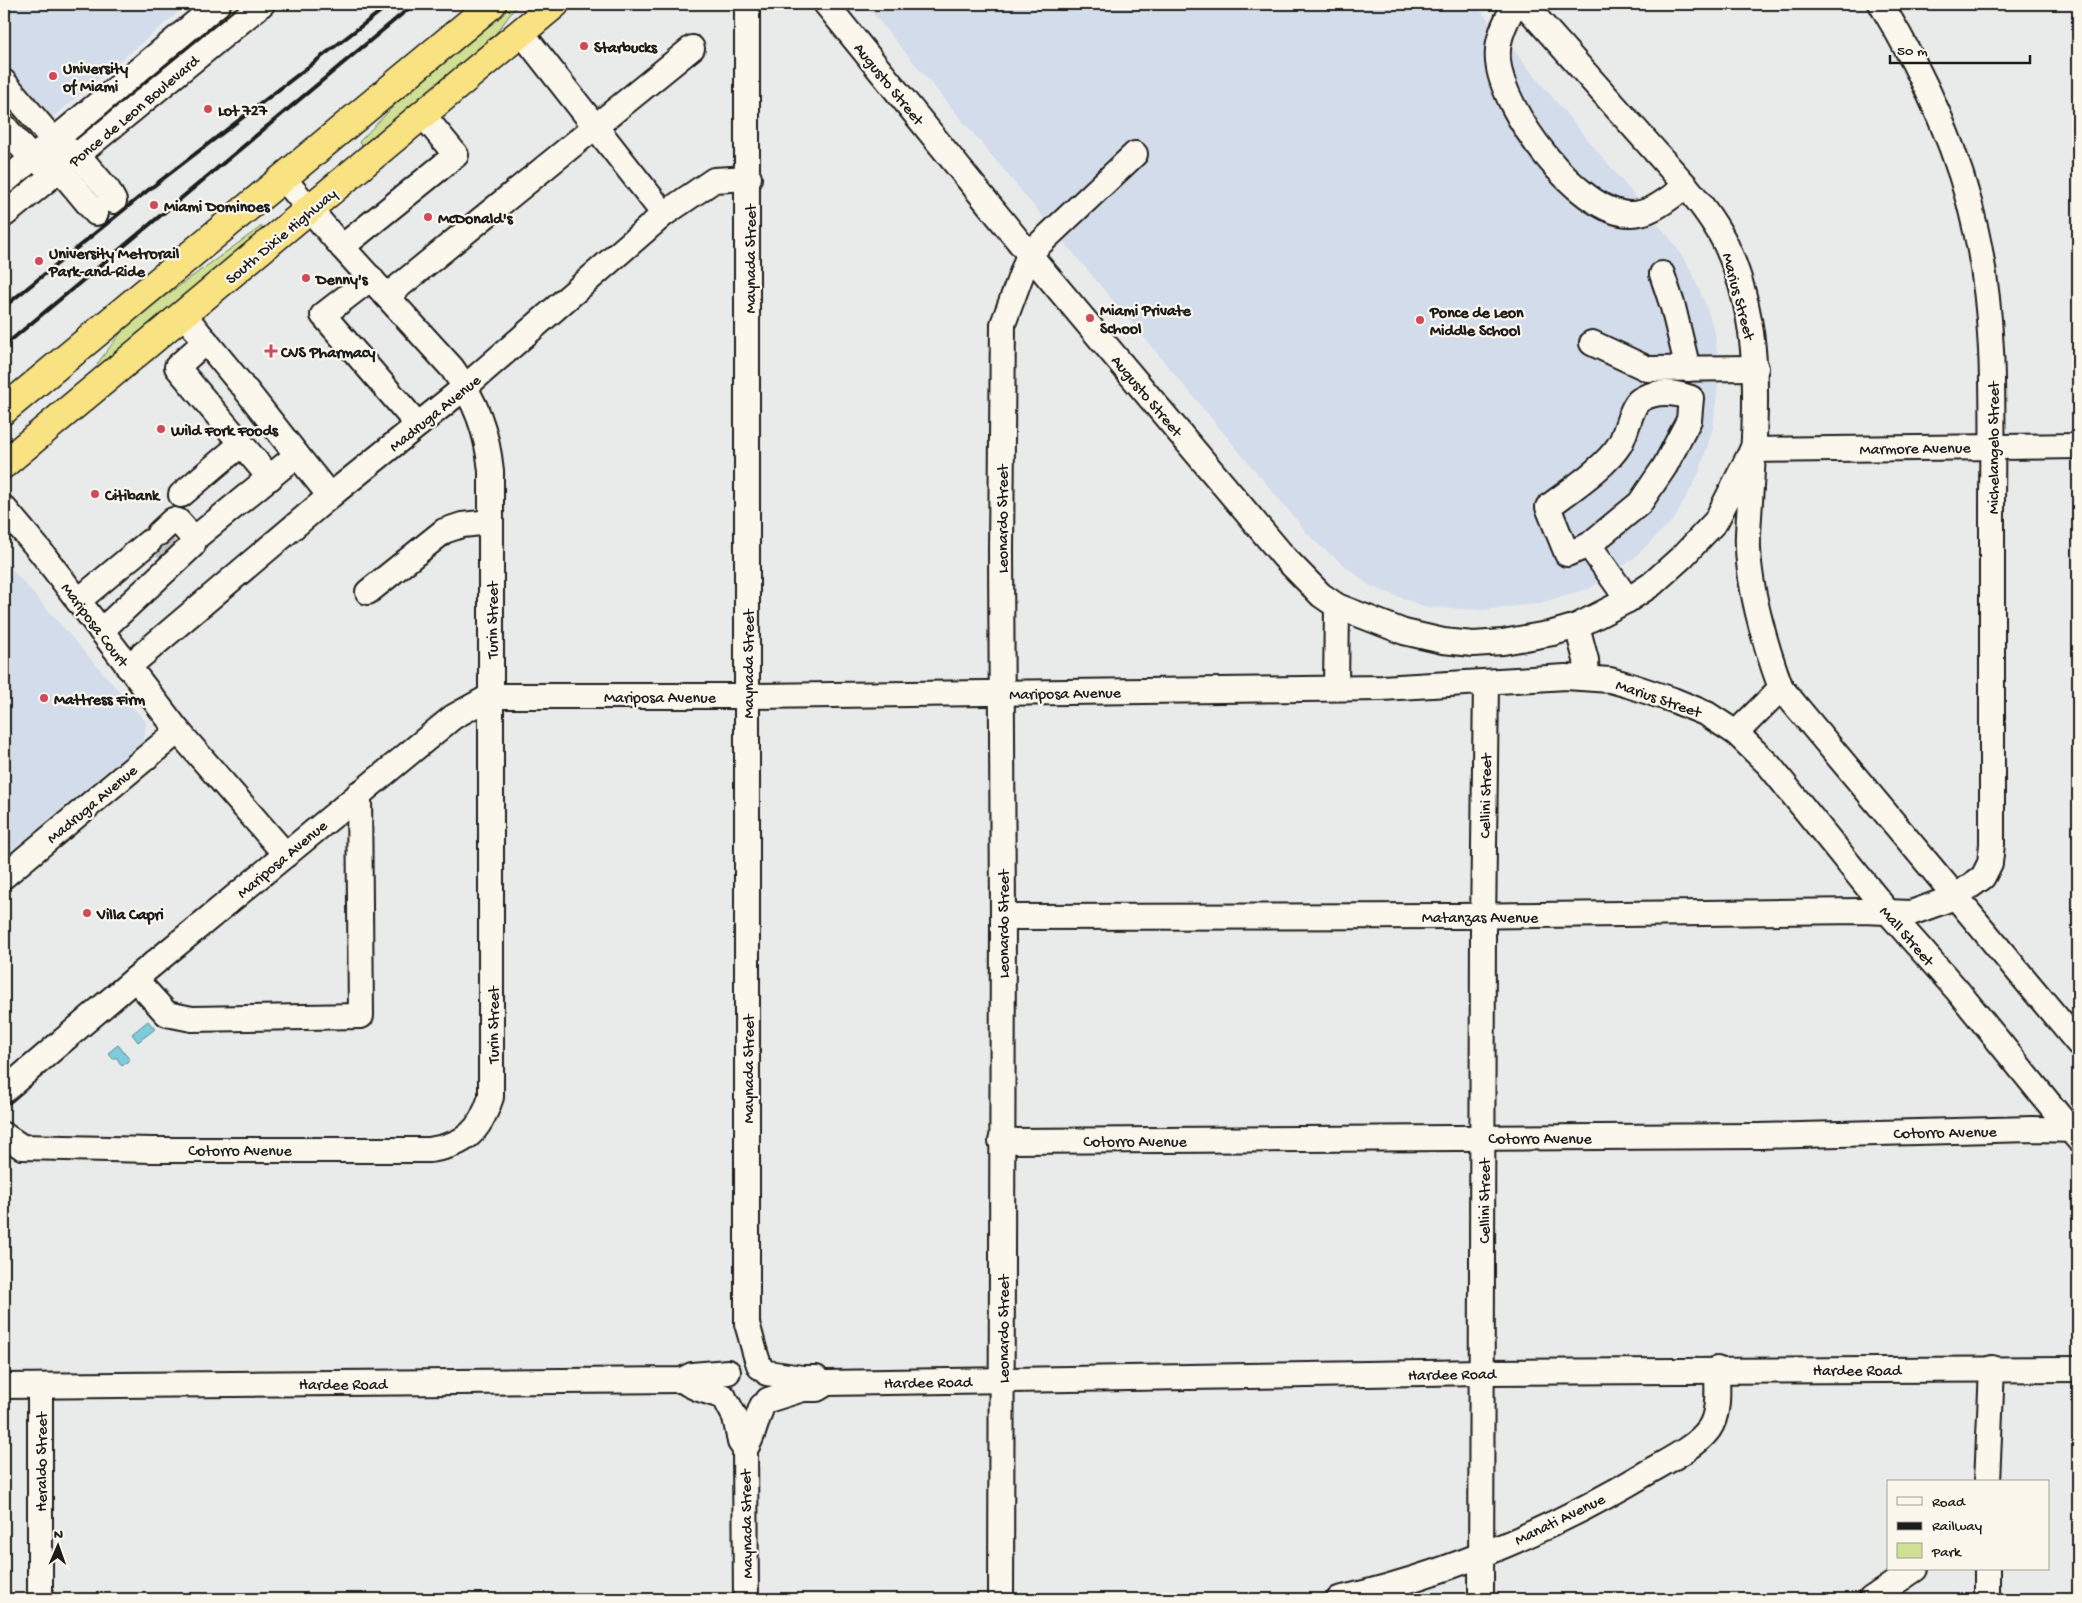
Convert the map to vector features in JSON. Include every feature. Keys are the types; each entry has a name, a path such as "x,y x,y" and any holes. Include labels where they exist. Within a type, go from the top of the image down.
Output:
{"highway":[{"path":"4,410 492,4"},
{"name":"South Dixie Highway","path":"4,464 555,4"}],"street":[{"name":"Ponce de Leon Boulevard","path":"4,182 218,4"},
{"name":"Ponce de Leon Boulevard","path":"4,216 262,4"},
{"name":"Maynada Street","path":"748,4 746,1324 750,1334 751,1346 763,1370"},
{"name":"Augusto Street","path":"826,4 1029,254 1284,557 1321,595 1337,606 1404,632 1464,644 1503,642 1553,633 1577,626 1628,600 1652,584 1683,556 1716,521 1752,450"},
{"path":"1515,4 1502,29 1498,49 1499,71 1502,82 1519,120 1565,177 1592,201 1605,209 1630,214 1653,209 1686,186"},
{"name":"Marius Street","path":"1524,4 1686,186 1710,216 1726,245 1745,301 1751,327 1756,368 1748,554 1760,616 1773,666 1781,688"},
{"name":"Michelangelo Street","path":"1881,4 1926,88 1955,158 1973,220 1982,264 1990,322 1992,446 1992,844 1990,863 1983,877 1955,897"},
{"path":"521,32 664,214"},
{"path":"387,296 692,48"},
{"path":"4,126 32,159 60,170 105,207 108,190 78,155 54,141 6,90"},
{"path":"342,247 456,155 423,116"},
{"path":"1029,254 1135,154"},
{"name":"Turin Street","path":"283,178 342,247 452,368 466,387 482,420 488,447 491,471 492,1089 486,1110 475,1131"},
{"name":"Madruga Avenue","path":"128,666 330,496 466,387 664,214 714,180 748,178"},
{"name":"Leonardo Street","path":"1001,1599 1001,532 1003,324 1029,254"},
{"path":"1662,274 1673,307 1688,369"},
{"path":"371,278 323,315 418,425"},
{"path":"184,315 330,496"},
{"path":"206,342 176,367 270,478"},
{"path":"1592,343 1648,370 1756,368"},
{"path":"1653,393 1678,394 1691,398 1689,420 1665,466 1640,504 1589,545 1567,554 1548,508 1605,462 1620,444 1638,401 1653,393"},
{"path":"180,494 241,444"},
{"name":"Marmore Avenue","path":"1752,450 2078,446"},
{"path":"101,631 193,545 194,540 297,455"},
{"name":"Mariposa Court","path":"4,508 41,552 178,731 286,855"},
{"path":"78,601 155,535 178,521 194,540"},
{"path":"368,592 444,531 462,525 491,522"},
{"path":"1589,545 1628,600"},
{"path":"1336,688 1337,606"},
{"path":"1577,626 1586,660 1587,678"},
{"name":"Marius Street","path":"1486,682 1549,677 1587,678 1628,685 1707,714 1736,733"},
{"name":"Mariposa Avenue","path":"4,1091 135,979 359,793 453,717 491,696 1002,693 1336,688 1486,682"},
{"name":"Cellini Street","path":"1482,1599 1483,916 1486,682"},
{"path":"1736,733 1781,688 2078,1043"},
{"name":"Madruga Avenue","path":"4,876 178,731"},
{"name":"Mall Street","path":"1736,733 1769,765 1887,912 1957,990 2076,1133"},
{"path":"135,979 167,1014 192,1019 361,1016 359,793"},
{"name":"Matanzas Avenue","path":"1002,917 1912,913 1955,897"},
{"name":"Cotorro Avenue","path":"1001,1141 1759,1136 2032,1129 2076,1133"},
{"name":"Cotorro Avenue","path":"4,1135 22,1147 152,1150 429,1150 450,1145 466,1138 475,1131"},
{"name":"Maynada Street","path":"731,1370 738,1357 741,1334 746,1324"},
{"path":"744,1363 763,1370 770,1381 771,1389 765,1403 750,1412 741,1412 726,1400 722,1382 731,1370 744,1363"},
{"path":"1987,1480 1992,1368"},
{"name":"Hardee Road","path":"765,1403 803,1389 817,1389 827,1384 1002,1379 1482,1372 2078,1369"},
{"name":"Hardee Road","path":"4,1386 682,1380 692,1375 731,1370"},
{"name":"Hardee Road","path":"763,1370 802,1378 818,1378 827,1384"},
{"name":"Manati Avenue","path":"1339,1599 1408,1580 1482,1555 1585,1508 1636,1480 1693,1443 1705,1433 1714,1419 1717,1370"},
{"name":"Hardee Road","path":"682,1380 692,1387 703,1389 726,1400"},
{"name":"Heraldo Street","path":"40,1386 40,1599"},
{"name":"Maynada Street","path":"726,1400 735,1417 740,1442 745,1449 746,1599"},
{"name":"Maynada Street","path":"745,1449 750,1442 755,1421 765,1403"},
{"path":"1871,1599 1914,1570"},
{"path":"1987,1570 1987,1599"}],"shaded area":[{"name":"University of Miami","path":"4,4 188,4 4,158"},
{"name":"Ponce de Leon Middle School","path":"865,4 1475,4 1672,241 1691,270 1706,306 1715,333 1719,375 1713,427 1700,471 1675,518 1633,559 1591,588 1537,604 1482,610 1426,607 1370,586 1314,541"},
{"path":"4,560 146,722 144,740 4,857"}],"green space":[{"path":"234,4 246,4 157,75 156,71"},
{"path":"509,4 518,4 494,36 363,146 359,142 416,83"},
{"path":"5,104 8,104 29,128 28,132 21,132 4,111"},
{"path":"262,226 263,229 100,366 97,364 129,322"}],"water":[{"path":"148,1021 155,1029 138,1042 132,1034"},
{"path":"118,1045 130,1060 122,1066 116,1057 113,1059 108,1053"}],"tunnel":[{"path":"156,555 185,530"}],"railway":[{"path":"4,307 147,191 390,4"},
{"path":"4,346 414,4"}],"place":[{"name":"Starbucks","path":"584,46"},
{"name":"University of Miami","path":"53,76"},
{"name":"Lot 727","path":"208,109"},
{"name":"Miami Dominoes","path":"154,205"},
{"name":"McDonald's","path":"428,217"},
{"name":"University Metrorail Park-and-Ride","path":"39,261"},
{"name":"Denny's","path":"306,278"},
{"name":"Miami Private School","path":"1090,318"},
{"name":"Ponce de Leon Middle School","path":"1420,320"},
{"name":"CVS Pharmacy","path":"271,351"},
{"name":"Wild Fork Foods","path":"161,429"},
{"name":"Citibank","path":"95,494"},
{"name":"Mattress Firm","path":"44,698"},
{"name":"Villa Capri","path":"87,913"}]}
